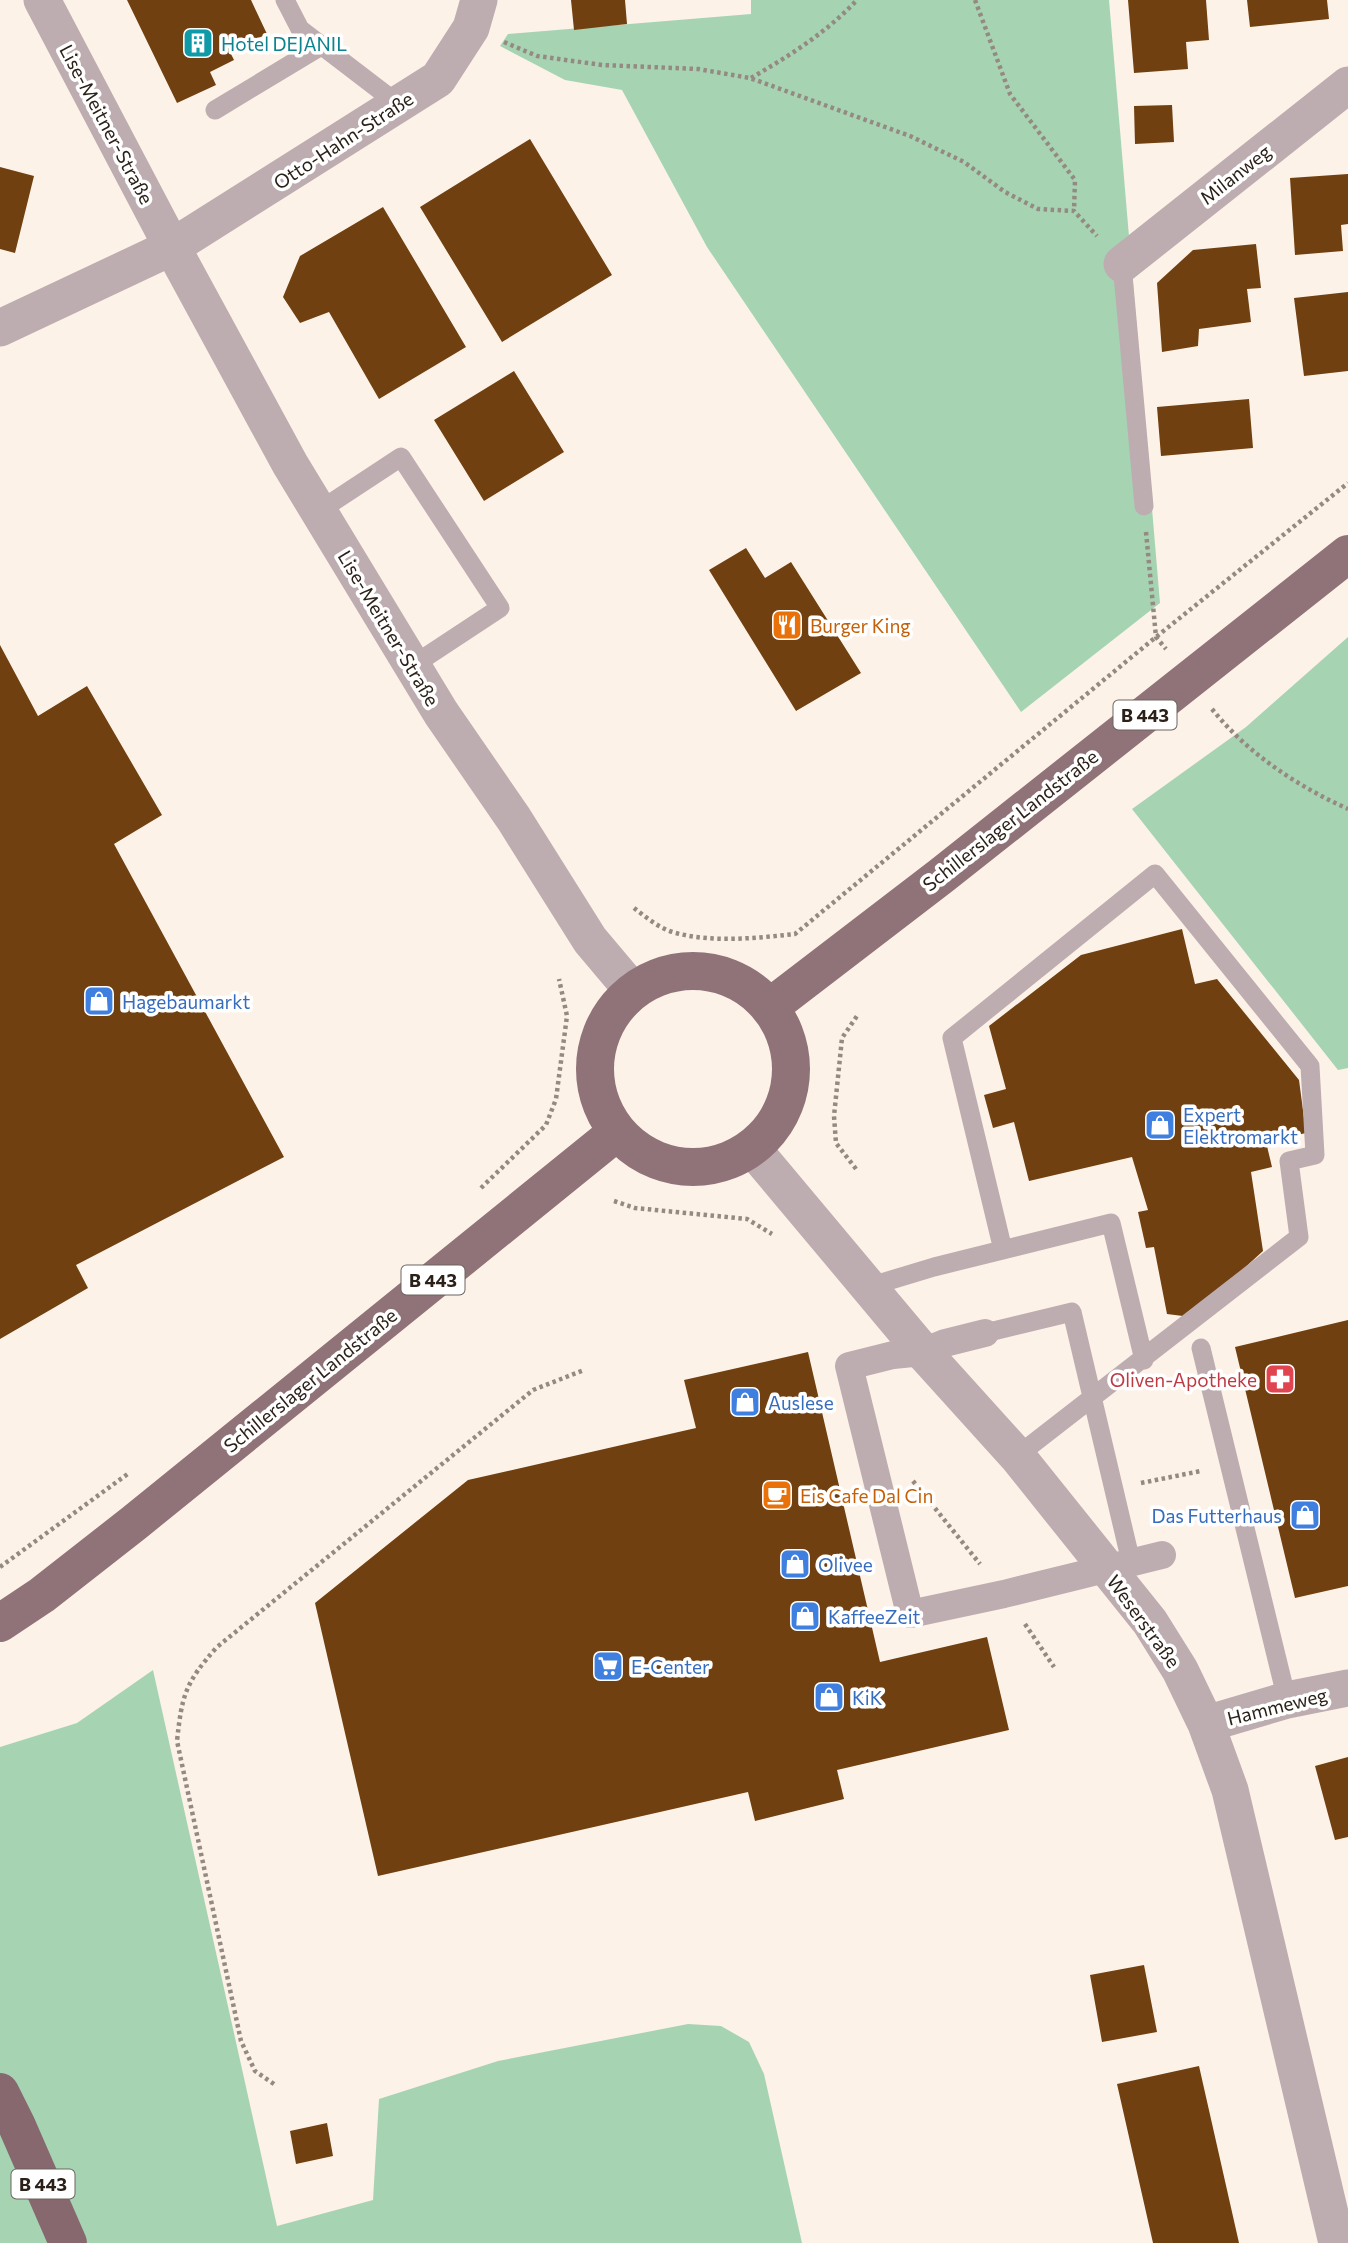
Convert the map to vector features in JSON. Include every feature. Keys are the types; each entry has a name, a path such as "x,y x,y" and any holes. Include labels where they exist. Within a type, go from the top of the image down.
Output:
{"highway":[{"name":"B 443","path":"0,2092 68,2243"}],"main road":[{"name":"Schillerslager Landstraße","path":"769,1007 1348,554"},
{"path":"701,971 727,976 750,989 769,1007 785,1035 791,1065 788,1097 774,1125 752,1148 727,1162 699,1168 670,1166 644,1155 617,1132 606,1116 597,1092 594,1065 599,1039 610,1016 633,991 649,981 674,972 701,971"},
{"name":"Schillerslager Landstraße","path":"0,1623 42,1595 134,1523 617,1132"},
{"name":"B 443","path":"17,2126 45,2243"}],"street":[{"name":"Lise-Meitner-Straße","path":"42,0 172,247 318,511 441,713 514,820 590,940 633,991"},
{"name":"Otto-Hahn-Straße","path":"172,247 438,79 475,14"},
{"name":"Milanweg","path":"1122,264 1348,85"},
{"path":"0,328 172,247"},
{"name":"Weserstraße","path":"752,1148 923,1352 1119,1565 1180,1670 1206,1724 1230,1790 1337,2243"},
{"path":"985,1333 945,1343 923,1352 893,1355 849,1366 910,1615 1161,1555"},
{"name":"Hammeweg","path":"1206,1724 1287,1700 1348,1688"}],"lane":[{"path":"285,0 300,29 398,104"},
{"path":"215,110 321,46"},
{"path":"1122,264 1144,506"},
{"path":"318,511 401,457 500,608 412,666"},
{"path":"1003,1250 952,1038 1155,874 1310,1066 1315,1155 1289,1161 1299,1237 1017,1456"},
{"path":"868,1287 1111,1223 1144,1360"},
{"path":"985,1333 1072,1312 1113,1489 1119,1565"},
{"path":"1201,1348 1287,1700"}],"path":[{"path":"750,78 794,53 842,16 857,0"},
{"path":"975,0 1010,94 1075,180 1074,211 1122,264"},
{"path":"475,14 537,56 603,65 698,69 750,78 910,136 964,162 1005,192 1038,209 1074,211"},
{"path":"634,908 658,926 676,933 715,938 795,934 1156,636 1348,483"},
{"path":"1144,506 1156,636 1223,724 1262,758 1326,799 1348,809"},
{"path":"545,1125 556,1099 568,1016 559,979"},
{"path":"856,1169 836,1143 834,1116 842,1038 857,1016"},
{"path":"614,1201 635,1208 747,1219 776,1237"},
{"path":"274,2084 255,2071 241,2042 177,1741 182,1701 195,1672 217,1647 533,1390 584,1370"},
{"path":"1113,1489 1230,1465"},
{"path":"0,1567 132,1471"},
{"path":"912,1480 1004,1594 1054,1667"}],"green space":[{"path":"751,0 1109,0 1160,603 1021,712 707,247 622,90 565,80 500,46 508,34 751,14"},
{"path":"1348,637 1348,1068 1338,1070 1132,809 1246,727"},
{"path":"153,1670 277,2226 373,2200 379,2099 498,2061 688,2024 721,2026 749,2042 764,2074 802,2243 0,2243 0,1747 77,1723"}],"building":[{"name":"Hotel DEJANIL","path":"127,0 251,0 267,34 230,52 234,60 210,72 216,85 177,103"},
{"path":"571,0 625,0 627,24 574,30"},
{"path":"1128,0 1206,0 1209,40 1186,42 1188,69 1134,73"},
{"path":"1247,0 1327,0 1329,19 1250,27"},
{"path":"1172,105 1174,142 1135,144 1134,106"},
{"path":"530,139 612,275 502,342 420,207"},
{"path":"0,167 34,176 15,253 0,249"},
{"path":"1348,174 1348,224 1341,225 1343,251 1295,255 1290,178"},
{"path":"383,207 466,347 379,399 329,312 300,323 283,297 300,256"},
{"path":"1256,244 1261,288 1247,289 1251,322 1199,329 1198,346 1162,352 1157,283 1193,250"},
{"path":"1348,292 1348,371 1304,376 1294,298"},
{"path":"514,371 564,452 484,501 434,420"},
{"path":"1249,399 1253,448 1161,456 1157,407"},
{"name":"Burger King","path":"746,548 765,578 791,562 861,673 796,711 709,570"},
{"name":"Hagebaumarkt","path":"0,645 38,716 87,686 162,815 114,844 284,1157 76,1265 88,1288 0,1339"},
{"name":"Expert Elektromarkt","path":"1182,929 1195,984 1217,979 1299,1080 1306,1133 1266,1142 1272,1167 1251,1172 1263,1251 1191,1317 1167,1314 1154,1247 1146,1248 1138,1212 1148,1210 1132,1157 1029,1181 1014,1122 993,1128 984,1095 1006,1089 989,1026 1081,955"},
{"path":"1348,1320 1348,1586 1295,1598 1235,1347"},
{"path":"808,1352 880,1662 987,1637 1009,1730 837,1770 844,1799 755,1821 748,1792 378,1876 315,1603 468,1480 696,1428 684,1380"},
{"path":"1348,1757 1348,1837 1335,1840 1315,1766"},
{"path":"1144,1965 1157,2032 1102,2042 1090,1975"},
{"path":"1199,2066 1239,2243 1153,2243 1117,2084"},
{"path":"327,2123 333,2156 296,2164 290,2131"}],"place":[{"name":"Hotel DEJANIL","path":"198,43"},
{"name":"Burger King","path":"787,625"},
{"name":"Hagebaumarkt","path":"99,1001"},
{"name":"Expert Elektromarkt","path":"1160,1125"},
{"name":"Oliven-Apotheke","path":"1280,1379"},
{"name":"Auslese","path":"745,1402"},
{"name":"Eis Cafe Dal Cin","path":"777,1495"},
{"name":"Das Futterhaus","path":"1305,1515"},
{"name":"Olivee","path":"795,1564"},
{"name":"KaffeeZeit","path":"805,1616"},
{"name":"E-Center","path":"608,1666"},
{"name":"KiK","path":"829,1697"}]}
